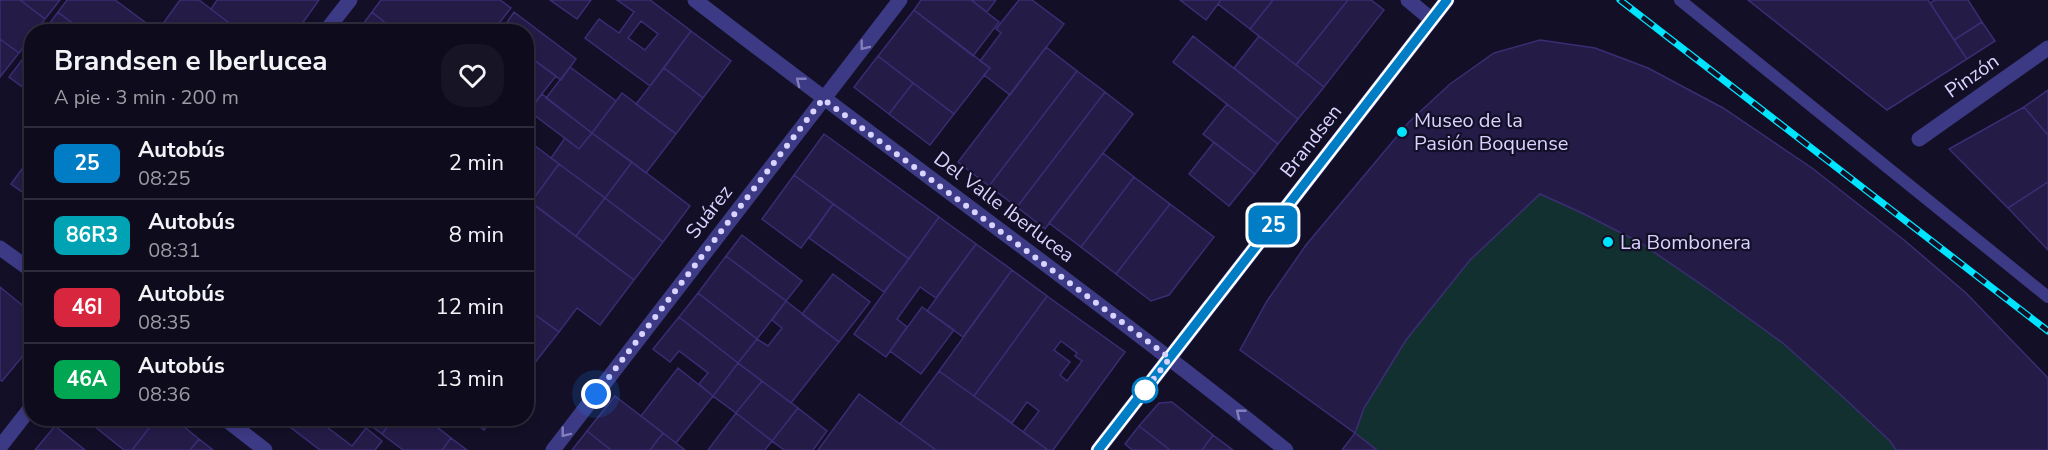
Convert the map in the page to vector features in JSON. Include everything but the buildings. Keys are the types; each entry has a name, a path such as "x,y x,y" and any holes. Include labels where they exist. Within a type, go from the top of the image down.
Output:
{"street":[{"path":"331,24 350,0"},
{"name":"Del Valle Iberlucea","path":"695,0 823,99 1170,358 1286,450"},
{"name":"Suárez","path":"553,450 900,0"},
{"path":"1408,0 1432,20"},
{"name":"Brandsen","path":"1098,450 1447,0"},
{"name":"Pinzón","path":"1919,139 2048,48"},
{"path":"0,248 24,265"},
{"path":"0,447 24,416"},
{"path":"234,426 265,450"}],"lane":[{"path":"1680,0 2048,297"}],"green space":[{"name":"La Bombonera","path":"1540,40 1595,48 1648,68 1723,107 1812,168 1904,240 1966,293 2048,378 2048,450 1342,450 1355,433 1267,301 1306,245 1409,122 1494,53"}],"railway":[{"path":"1620,0 2048,331"}],"bus line":[{"name":"25","path":"1098,450 1447,0"}],"place":[{"name":"Museo de la Pasión Boquense","path":"1402,132"},
{"name":"La Bombonera","path":"1608,242"}],"route":[{"path":"596,394 823,99 1170,358 1145,390"}]}
